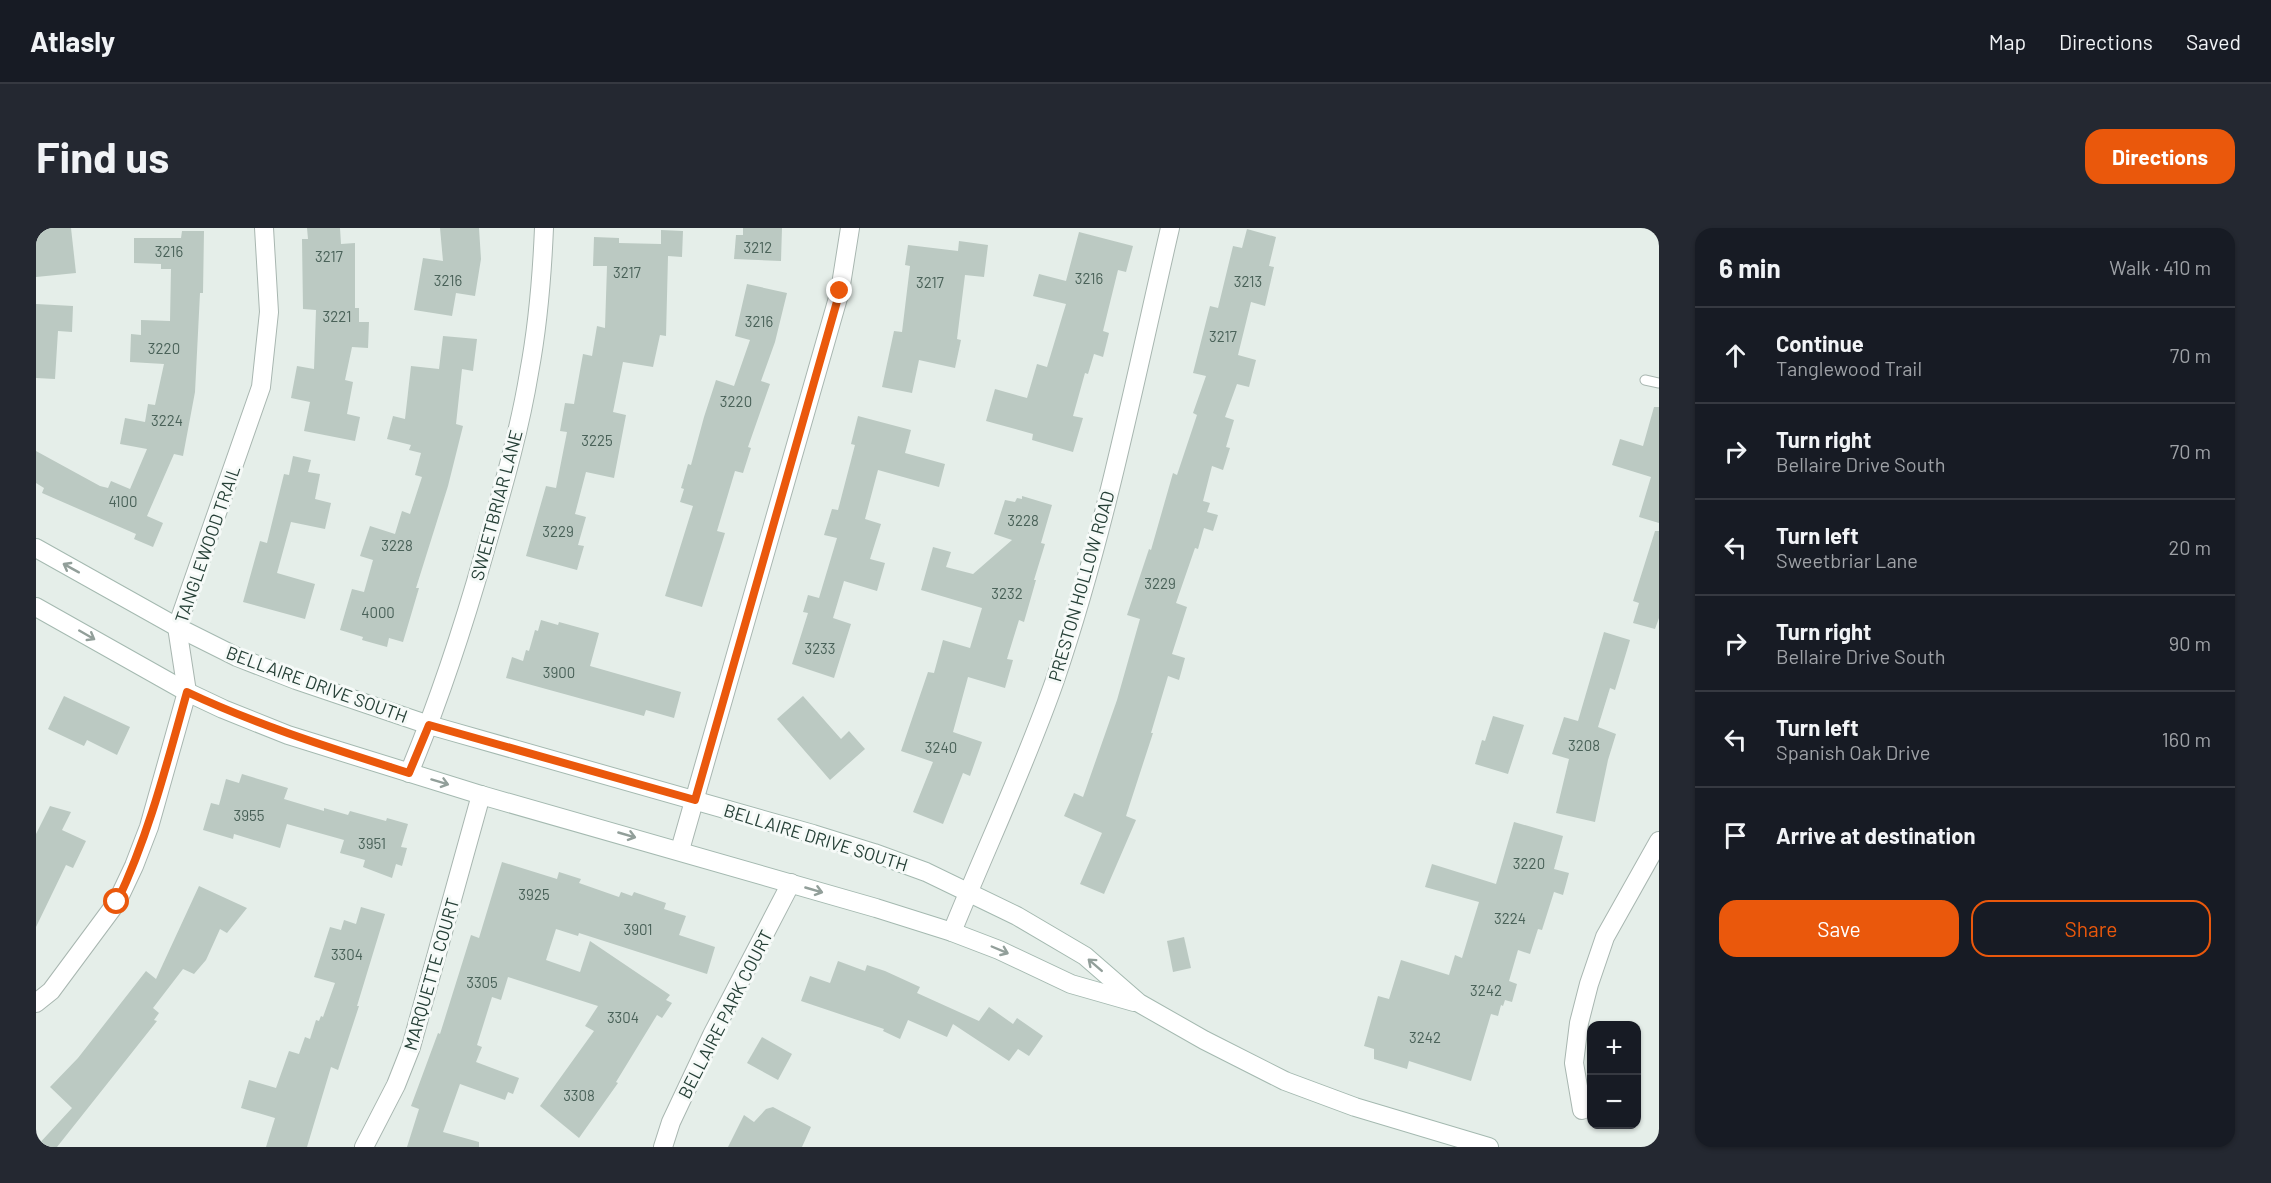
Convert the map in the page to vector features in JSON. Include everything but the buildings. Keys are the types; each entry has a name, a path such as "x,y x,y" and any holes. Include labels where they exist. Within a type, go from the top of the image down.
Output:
{"street":[{"name":"TANGLEWOOD TRAIL","path":"36,1003 51,991 117,902 149,827 187,692 177,627 261,387 269,312 264,228"},
{"name":"SWEETBRIAR LANE","path":"409,773 429,725 465,621 507,473 529,373 541,285 544,228"},
{"path":"680,850 840,291 850,228"},
{"name":"PRESTON HOLLOW ROAD","path":"952,932 1024,764 1055,679 1101,524 1170,228"},
{"name":"BELLAIRE DRIVE SOUTH","path":"36,548 177,627 237,657 296,680 429,725 695,800 874,853 926,872 1017,916 1085,956 1139,1003 1204,1040 1285,1081 1354,1107 1489,1147"},
{"name":"BELLAIRE DRIVE SOUTH","path":"36,607 187,692 288,735 481,795 680,850 952,932 999,950 1071,984 1139,1003"},
{"name":"MARQUETTE COURT","path":"364,1147 396,1084 411,1047 481,795"},
{"path":"1582,1110 1574,1063 1579,1023 1589,984 1605,937 1659,842"},
{"name":"BELLAIRE PARK COURT","path":"663,1147 671,1122 708,1045 791,883"}],"lane":[{"path":"1645,380 1659,383"}],"route":[{"path":"117,902 149,827 187,692 288,735 409,773 429,725 695,800 840,291"}]}
